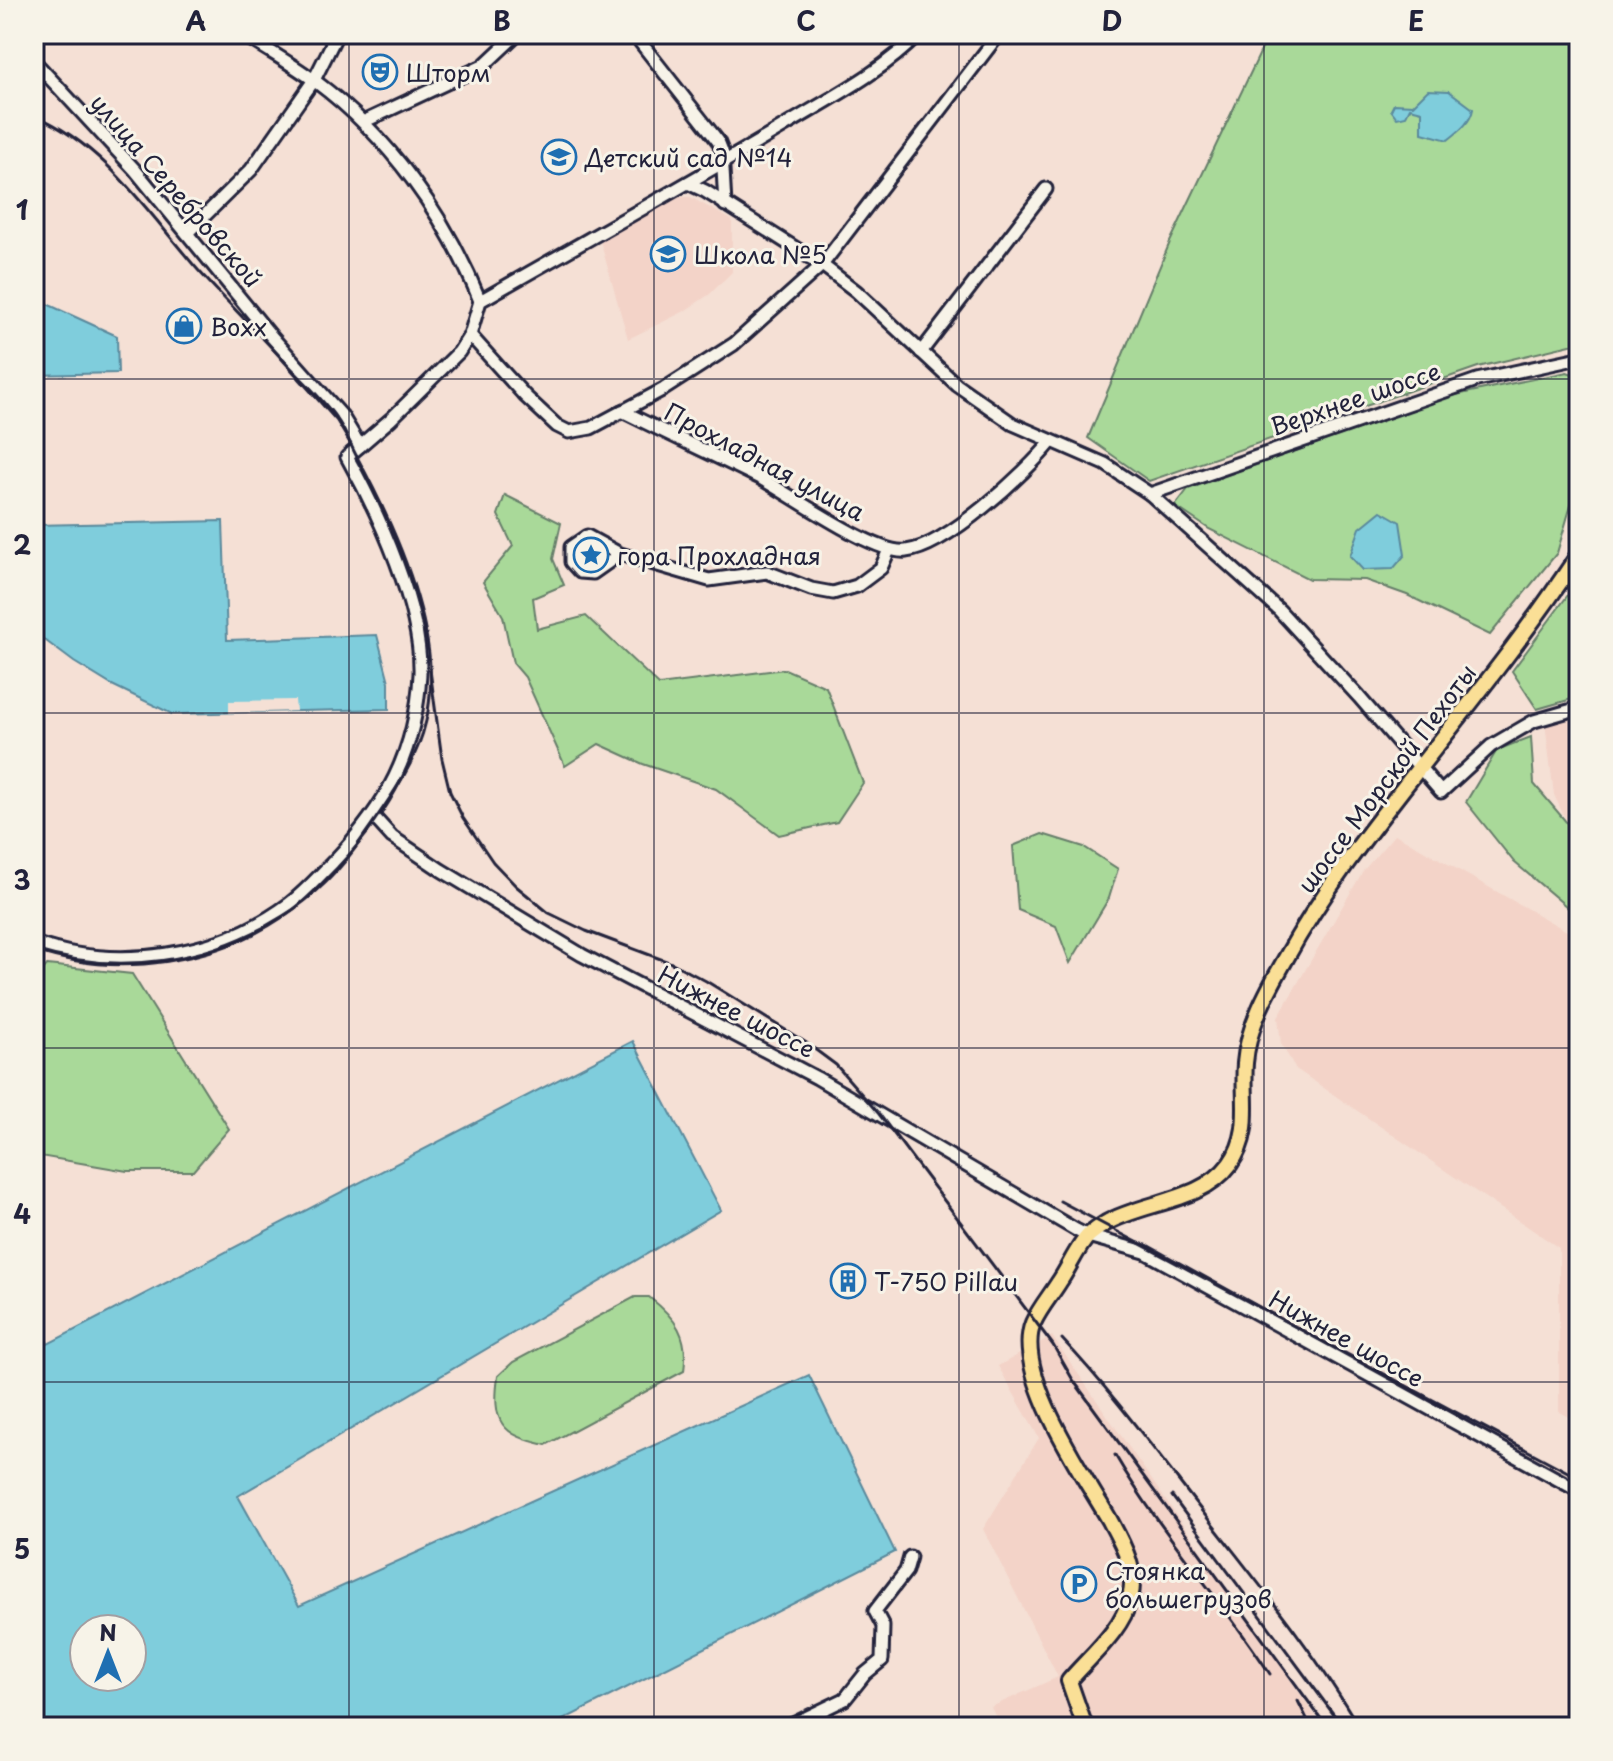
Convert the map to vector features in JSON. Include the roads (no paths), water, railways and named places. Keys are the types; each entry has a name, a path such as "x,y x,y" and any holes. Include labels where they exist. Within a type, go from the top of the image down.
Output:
{"main road":[{"name":"шоссе Морской Пехоты","path":"1088,1236 1126,1214 1202,1187 1221,1175 1232,1161 1242,1141 1247,1117 1245,1063 1251,1033 1263,1000 1329,885 1518,639 1579,554"},
{"path":"1085,1727 1069,1681 1105,1642 1122,1617 1129,1602 1133,1579 1121,1541 1046,1406 1029,1361 1034,1323 1088,1236"}],"street":[{"path":"34,943 98,957 140,958 216,941 246,929 289,904 347,846 373,816 390,789 410,742 420,671 416,633 400,575 374,507 347,457 449,363 470,335 480,301 466,266 424,195 363,122 314,80 242,34"},
{"path":"187,233 251,170 314,80 337,34"},
{"path":"363,122 483,66 517,34"},
{"path":"634,34 718,141 723,163 725,205"},
{"path":"901,34 916,38"},
{"path":"470,335 525,396 557,426 569,432 591,428 664,389 734,344 822,265 999,34"},
{"path":"480,301 723,163 859,80 916,38"},
{"name":"улица Серебровской","path":"34,61 135,170 342,416 360,446"},
{"path":"688,183 822,265 856,291 957,385 1013,424 1105,464 1150,494 1279,610 1441,792 1491,746 1534,721 1579,708"},
{"path":"921,352 1046,189"},
{"name":"Верхнее шоссе","path":"1150,494 1477,380 1579,358"},
{"name":"Прохладная улица","path":"622,411 760,479 889,550"},
{"path":"620,554 709,580 767,572 811,589 833,593 857,586 881,568 889,550 906,552 951,532 1035,461 1051,442"},
{"name":"Нижнее шоссе","path":"373,816 392,837 441,870 582,955 817,1078 1088,1236 1145,1252 1579,1491"},
{"path":"787,1727 845,1699 865,1674 882,1660 883,1626 875,1611 906,1571 910,1557"}],"water":[{"path":"1428,90 1449,91 1473,109 1467,122 1448,140 1422,133 1422,111 1410,108 1406,116 1397,118 1391,110 1394,104 1413,105"},
{"path":"34,298 117,336 118,373 34,375"},
{"path":"1381,511 1400,522 1405,555 1393,569 1363,570 1350,556 1360,528"},
{"path":"223,521 227,640 377,635 389,682 389,709 172,714 110,684 34,632 34,525"},
{"path":"633,1041 721,1210 238,1496 299,1606 809,1375 895,1552 549,1727 34,1727 34,1318 48,1344"}],"railway":[{"path":"34,115 83,144 124,183 198,270 316,394 339,423 387,517 414,585 429,655 430,689 426,721 415,753 382,810 327,881 283,916 225,945 162,960 98,962 34,950"},
{"path":"430,670 442,759 450,792 463,818 493,862 549,913 586,931 674,964 805,1042 836,1065 879,1114 1053,1345 1073,1380 1327,1727"},
{"path":"1060,1201 1579,1478"},
{"path":"1062,1339 1118,1403 1265,1592 1324,1672 1359,1727"},
{"path":"1115,1455 1151,1511 1270,1674"},
{"path":"1172,1496 1343,1727"},
{"path":"1298,1701 1311,1727"}],"place":[{"name":"Шторм","path":"380,72"},
{"name":"Детский сад №14","path":"559,157"},
{"name":"Школа №5","path":"668,254"},
{"name":"Boxx","path":"184,326"},
{"name":"гора Прохладная","path":"591,555"},
{"name":"T-750 Pillau","path":"848,1281"},
{"name":"Стоянка большегрузов","path":"1079,1584"}]}
